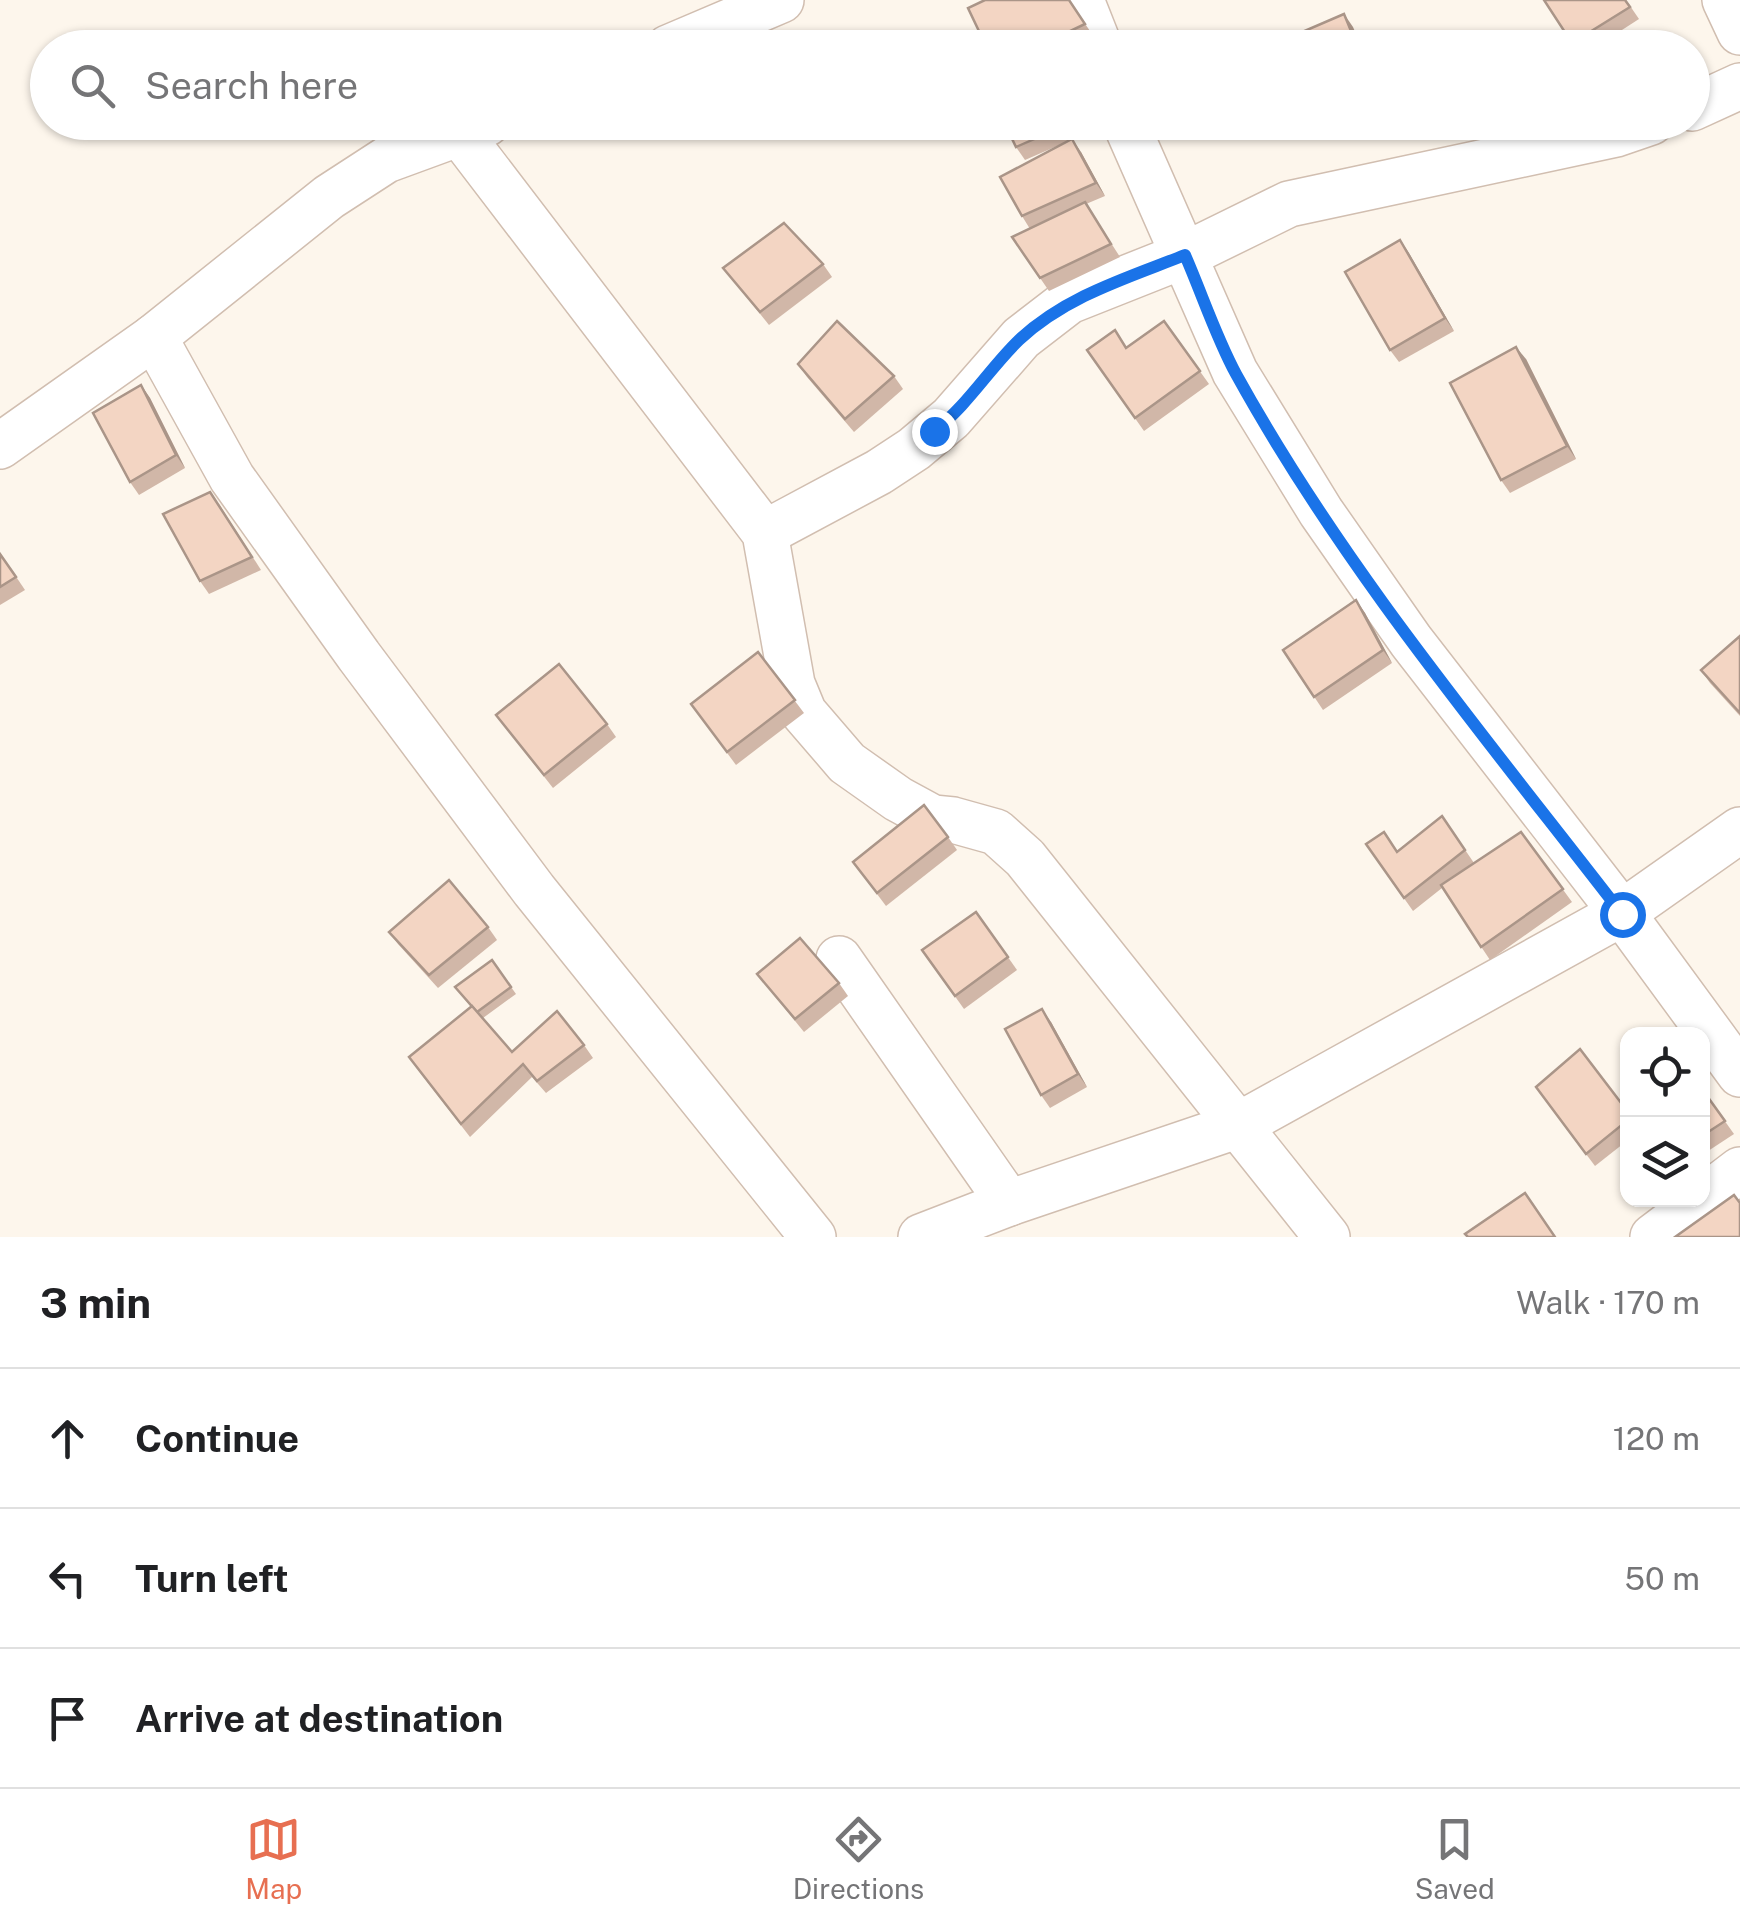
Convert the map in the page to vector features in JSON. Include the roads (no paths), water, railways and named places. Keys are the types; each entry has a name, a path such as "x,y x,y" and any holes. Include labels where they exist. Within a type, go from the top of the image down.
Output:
{"street":[{"path":"710,30 781,0"},
{"path":"1082,0 1093,30"},
{"path":"1725,0 1740,32"},
{"path":"1710,100 1740,86"},
{"path":"0,446 154,337 329,197 386,160 441,140"},
{"path":"483,140 765,533 792,684 812,724 847,764 898,799 933,818 996,832 1025,858 1327,1237"},
{"path":"1133,140 1235,372 1321,512 1410,642 1622,914 1740,1074"},
{"path":"765,533 914,449 951,418 1021,338 1069,301 1185,255 1302,200 1587,140"},
{"path":"154,337 232,478 371,672 523,877 814,1237"},
{"path":"921,1237 1240,1125 1622,914 1740,830"},
{"path":"840,958 1009,1203"},
{"path":"1710,1193 1740,1170"},
{"path":"1653,1237 1692,1207"}]}
